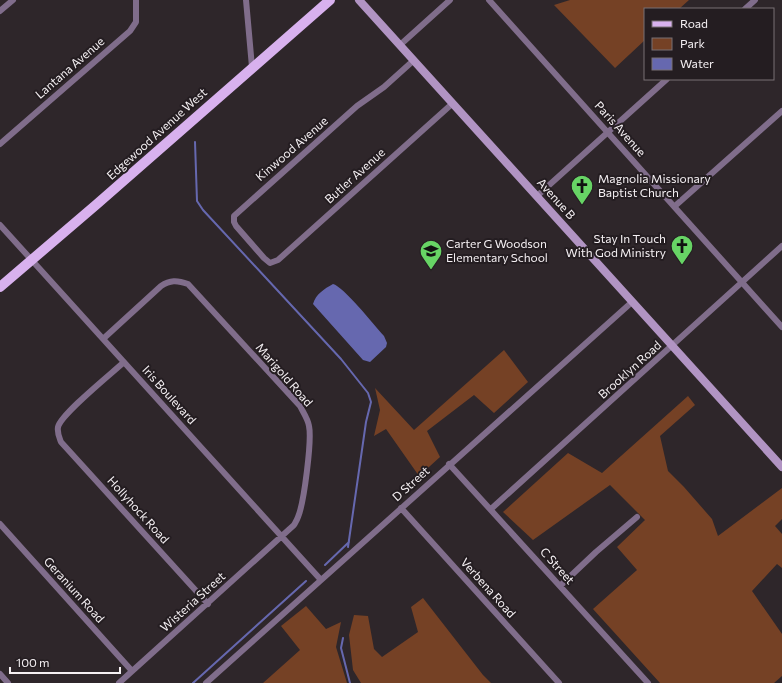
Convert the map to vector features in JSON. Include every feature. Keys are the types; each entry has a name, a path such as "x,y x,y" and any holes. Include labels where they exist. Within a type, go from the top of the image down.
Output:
{"main road":[{"name":"Edgewood Avenue West","path":"0,286 97,204 330,0"},
{"name":"Avenue B","path":"359,0 782,468"}],"street":[{"path":"0,11 13,0"},
{"name":"Lantana Avenue","path":"0,144 130,31 136,22 136,0"},
{"path":"246,0 252,67"},
{"path":"400,45 450,0"},
{"name":"Paris Avenue","path":"489,0 782,327"},
{"path":"746,8 755,0"},
{"name":"Kinwood Avenue","path":"270,263 236,226 234,216 357,106 384,87 414,60"},
{"path":"537,196 666,80"},
{"name":"Butler Avenue","path":"270,263 278,260 453,103"},
{"path":"675,206 782,111"},
{"name":"Iris Boulevard","path":"0,225 321,580"},
{"name":"Brooklyn Road","path":"491,509 782,246"},
{"name":"Marigold Road","path":"103,339 161,286 171,281 179,281 188,284 300,406 309,425 310,436 305,480 298,518 294,525 282,537"},
{"name":"D Street","path":"206,683 449,464 632,302"},
{"name":"Hollyhock Road","path":"124,362 64,416 58,428 58,435 61,442 208,604"},
{"name":"C Street","path":"449,464 648,683"},
{"name":"Verbena Road","path":"401,508 559,683"},
{"path":"560,586 596,552 637,517"},
{"name":"Geranium Road","path":"0,524 132,671"},
{"name":"Wisteria Street","path":"119,683 282,537"},
{"path":"0,674 8,683"}],"green space":[{"path":"570,0 689,0 680,8 644,8 644,41 615,68 554,5"},
{"path":"504,350 528,382 494,413 474,395 427,431 440,457 419,476 386,429 374,436 380,410 375,388 414,430"},
{"path":"688,396 695,405 660,436 668,471 712,519 718,536 782,488 782,519 775,526 782,534 782,568 777,564 752,591 782,634 782,676 774,683 660,683 593,609 637,570 617,547 645,520 610,485 533,540 503,512 568,453 602,473"},
{"path":"423,598 483,675 491,683 361,683 353,670 349,635 354,615 368,616 374,649 382,657 418,632 411,607"},
{"path":"306,606 326,629 341,622 336,647 347,683 263,683 300,650 281,626"}],"water":[{"path":"333,284 338,286 351,299 384,336 387,343 386,347 370,362 363,360 313,304 318,295"}],"waterway":[{"path":"195,142 197,201 203,210 341,359 368,393 371,402 366,422 348,547"},
{"path":"325,565 349,542"},
{"path":"193,683 306,581"},
{"path":"343,638 341,648 350,683"}],"place":[{"name":"Magnolia Missionary Baptist Church","path":"582,206"},
{"name":"Stay In Touch With God Ministry","path":"682,266"},
{"name":"Carter G Woodson Elementary School","path":"431,270"}]}
